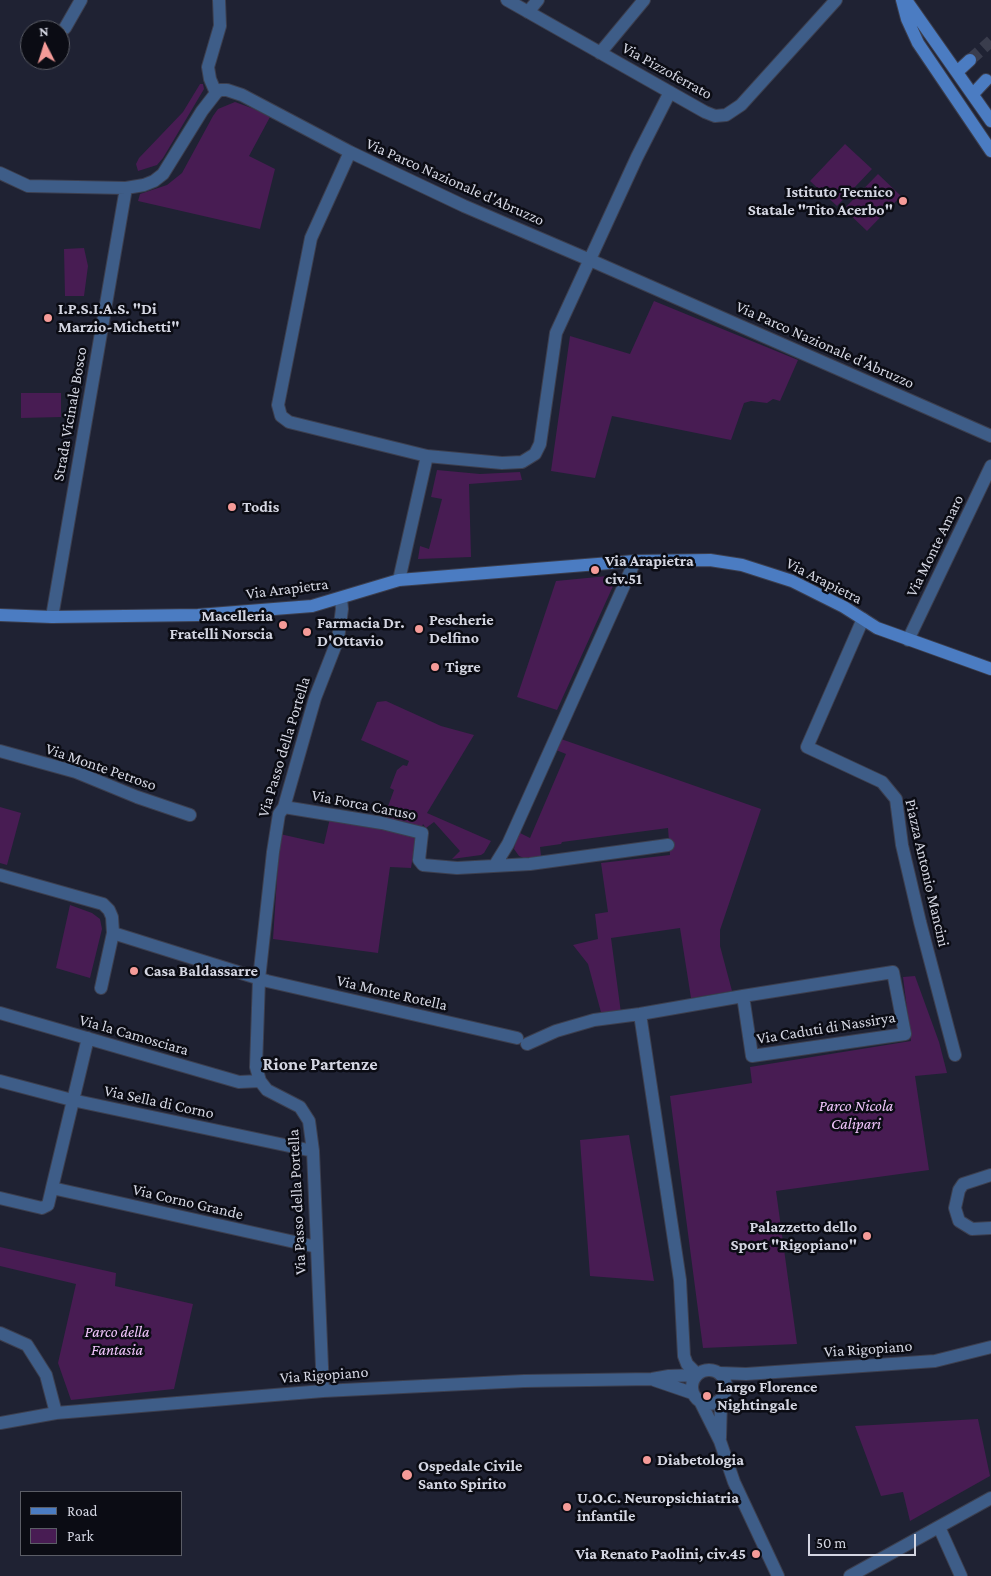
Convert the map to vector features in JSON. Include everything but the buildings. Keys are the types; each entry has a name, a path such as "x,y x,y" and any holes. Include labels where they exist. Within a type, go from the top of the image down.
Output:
{"street":[{"path":"70,20 81,0"},
{"path":"216,93 210,79 208,67 220,26 219,0"},
{"name":"Via Pizzoferrato","path":"507,0 715,116 726,115 741,105 836,0"},
{"path":"528,12 538,0"},
{"path":"600,53 644,0"},
{"path":"904,0 991,121"},
{"path":"904,0 907,19 918,43 991,151"},
{"path":"957,72 970,60"},
{"path":"973,94 986,80"},
{"path":"0,172 28,186 126,188 144,185 154,181 163,174 202,111 220,90 227,90 242,95 350,152"},
{"path":"399,580 427,456 510,463 522,462 535,454 540,440 556,333 637,157 670,92"},
{"name":"Via Parco Nazionale d'Abruzzo","path":"427,456 289,422 281,416 278,405 311,238 350,152 464,206 991,436"},
{"name":"Strada Vicinale Bosco","path":"52,617 126,188"},
{"name":"Via Monte Amaro","path":"908,640 991,466"},
{"path":"495,865 506,848 634,560"},
{"name":"Via Arapietra","path":"0,615 52,617 198,615 312,606 399,580 634,560 710,560 742,565 792,581 844,607 877,628 991,669"},
{"name":"Via Passo della Portella","path":"323,1391 313,1151 309,1120 300,1107 267,1090 260,1081 256,1068 259,979 279,814 284,806 315,698 338,639 342,609 340,598"},
{"name":"Piazza Antonio Mancini","path":"862,619 806,747 882,782 896,799 902,845 955,1055"},
{"name":"Via Monte Petroso","path":"0,751 76,772 137,797 190,815"},
{"name":"Via Forca Caruso","path":"284,806 382,823 422,833 419,860 423,865 457,868 495,865"},
{"path":"495,865 530,864 668,845"},
{"path":"506,848 513,859 521,863"},
{"path":"0,876 103,904 109,910 112,917 113,933 102,988"},
{"name":"Via Monte Rotella","path":"113,933 259,979 522,1041"},
{"name":"Via Caduti di Nassirya","path":"522,1041 594,1020 640,1014 743,996 893,972 905,1034 752,1056 743,996"},
{"name":"Via la Camosciara","path":"0,1013 240,1082 260,1081"},
{"path":"640,1014 680,1280 685,1360 698,1373"},
{"path":"0,1198 42,1208 48,1205 88,1038"},
{"name":"Via Sella di Corno","path":"0,1081 72,1100 313,1151"},
{"path":"991,1176 963,1184 958,1190 955,1208 959,1221 972,1229 991,1228"},
{"name":"Via Corno Grande","path":"52,1188 317,1247"},
{"path":"0,1333 27,1345 46,1375 56,1413"},
{"name":"Via Rigopiano","path":"720,1374 746,1374 935,1361 991,1348"},
{"path":"669,1376 685,1360"},
{"path":"720,1441 726,1381 713,1370 698,1373 692,1383 692,1393 701,1403 720,1441 734,1482 778,1576"},
{"name":"Via Rigopiano","path":"0,1423 56,1413 323,1391 524,1381 652,1379 698,1373"},
{"path":"701,1403 711,1404 724,1395 746,1374"},
{"name":"Via Rigopiano","path":"652,1379 692,1393"},
{"path":"850,1576 991,1498"},
{"path":"939,1527 961,1576"}],"green space":[{"path":"200,84 203,84 204,89 163,158 157,165 138,171 136,164 139,158 183,112"},
{"path":"235,102 270,117 249,156 275,169 260,229 138,201 140,194 167,185 182,173 218,109"},
{"path":"845,144 872,169 837,206 810,181"},
{"path":"878,174 901,196 867,231 844,209"},
{"path":"84,248 88,266 84,296 65,296 64,249"},
{"path":"654,301 798,360 780,401 773,399 767,403 751,401 744,403 731,440 612,416 595,478 551,471 570,336 630,354"},
{"path":"21,393 61,393 61,417 21,418"},
{"path":"437,470 480,474 520,472 522,480 469,484 471,557 418,559 420,546 429,549 442,499 431,497"},
{"path":"618,575 557,710 517,697 556,581"},
{"path":"386,701 441,726 474,735 427,813 491,841 481,855 452,859 460,851 434,822 426,828 423,824 421,830 383,820 394,790 390,788 397,770 403,765 407,766 409,761 361,740 377,702"},
{"path":"561,739 761,809 720,930 720,946 732,991 691,998 680,928 611,938 621,1013 602,1016 588,964 573,945 598,939 595,914 608,912 601,863 670,855 668,828 562,842 561,844 540,847 541,856 524,858 519,856 514,849 516,841 520,833 530,838 566,754 556,750"},
{"path":"0,807 21,813 7,865 0,863"},
{"path":"330,818 416,835 411,868 390,867 378,953 273,939 280,834 324,844"},
{"path":"70,905 92,913 100,919 102,929 90,978 56,968"},
{"name":"Parco Nicola Calipari","path":"915,976 939,1042 947,1073 915,1076 929,1170 776,1191 797,1344 703,1348 670,1096 752,1083 750,1067 911,1041 903,977"},
{"path":"629,1135 654,1281 590,1276 580,1140"},
{"name":"Parco della Fantasia","path":"0,1247 116,1273 115,1286 193,1304 174,1389 71,1400 58,1363 76,1284 0,1266"},
{"path":"978,1419 990,1476 910,1521 903,1492 881,1496 855,1426"}],"tunnel":[{"path":"970,60 991,41"}],"place":[{"name":"Istituto Tecnico Statale \"Tito Acerbo\"","path":"903,201"},
{"name":"I.P.S.I.A.S. \"Di Marzio-Michetti\"","path":"48,318"},
{"name":"Todis","path":"232,507"},
{"name":"Via Arapietra civ.51","path":"595,570"},
{"name":"Macelleria Fratelli Norscia","path":"283,625"},
{"name":"Pescherie Delfino","path":"419,629"},
{"name":"Farmacia Dr. D'Ottavio","path":"307,632"},
{"name":"Tigre","path":"435,667"},
{"name":"Casa Baldassarre","path":"134,971"},
{"name":"Palazzetto dello Sport \"Rigopiano\"","path":"867,1236"},
{"name":"Largo Florence Nightingale","path":"707,1396"},
{"name":"Diabetologia","path":"647,1460"},
{"name":"Ospedale Civile Santo Spirito","path":"407,1475"},
{"name":"U.O.C. Neuropsichiatria infantile","path":"567,1507"},
{"name":"Via Renato Paolini, civ.45","path":"756,1554"}],"district":[{"name":"Rione Partenze","path":"320,1064"}]}
